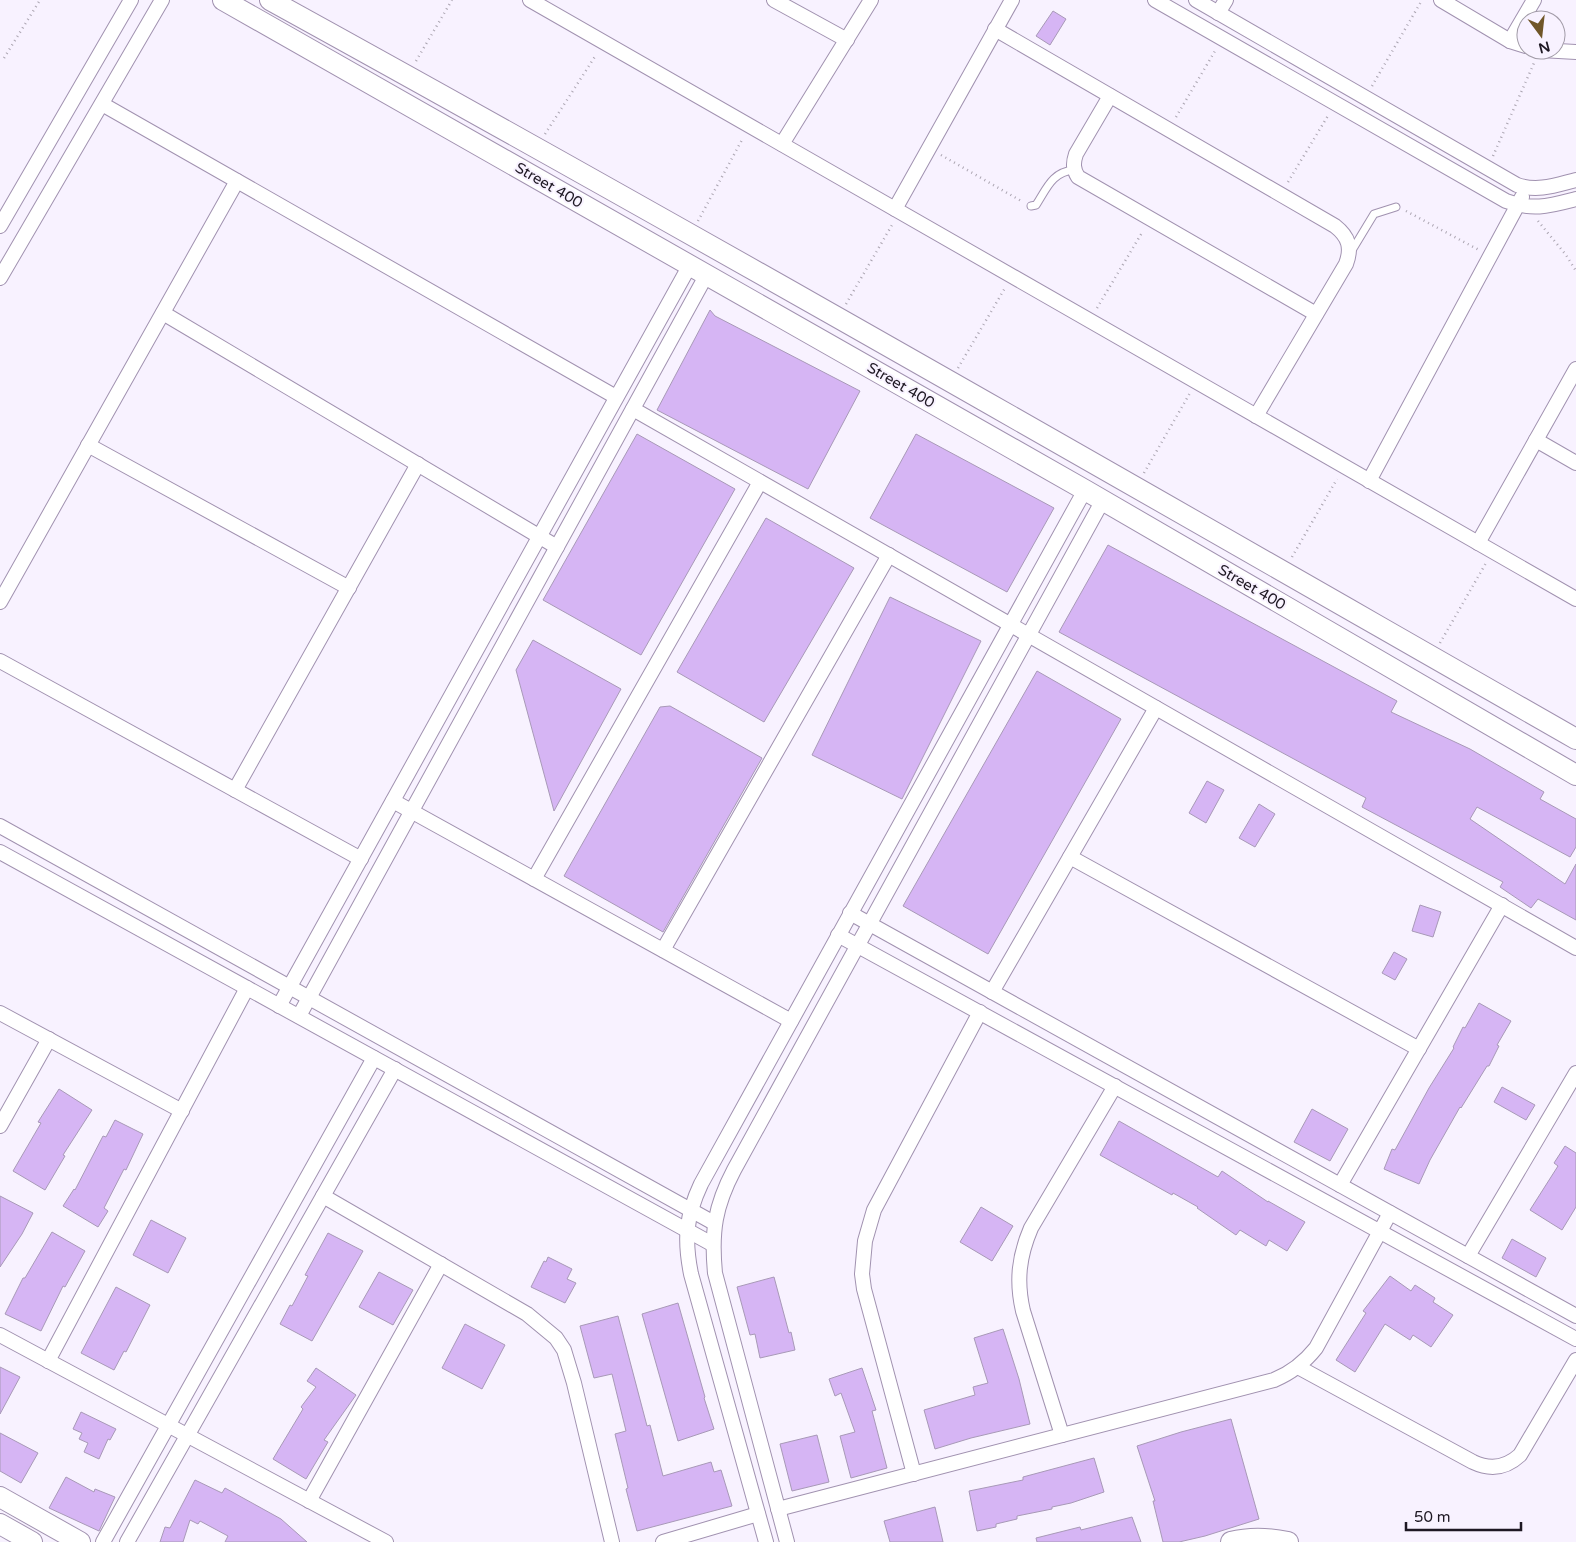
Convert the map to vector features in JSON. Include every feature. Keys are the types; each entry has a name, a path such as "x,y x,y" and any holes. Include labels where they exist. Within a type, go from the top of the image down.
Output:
{"street":[{"path":"0,226 131,0"},
{"path":"0,278 162,0"},
{"name":"Street 400","path":"270,0 1136,487 1576,739"},
{"path":"530,0 1576,599"},
{"path":"774,0 847,40"},
{"path":"782,144 871,0"},
{"path":"897,210 929,148 1012,0"},
{"path":"1155,0 1494,195 1522,206 1542,207 1576,199"},
{"path":"1196,0 1510,182 1526,188 1546,188 1576,180"},
{"path":"1218,13 1226,0"},
{"path":"1442,0 1516,43"},
{"path":"1510,41 1534,0"},
{"name":"Street 400","path":"229,2 255,8 369,82 1103,500 1576,775"},
{"path":"995,29 1344,233 1350,243 1350,255 1346,264 1256,416"},
{"path":"369,82 382,62"},
{"path":"1110,96 1076,154 1074,170 1078,177 1316,314"},
{"path":"102,104 616,398"},
{"path":"0,602 237,181"},
{"path":"1369,481 1490,256 1522,206 1526,188"},
{"path":"279,1006 690,264"},
{"path":"299,1016 707,274"},
{"path":"163,312 557,547"},
{"path":"1478,543 1576,369"},
{"path":"633,409 1576,948"},
{"path":"1536,440 1576,463"},
{"path":"88,445 349,588"},
{"path":"235,790 418,464"},
{"path":"766,1542 695,1291 686,1244 686,1230 690,1210 701,1184 1098,466"},
{"path":"534,879 760,482"},
{"path":"788,1542 715,1272 712,1244 714,1223 720,1200 730,1178 857,945 1103,500"},
{"path":"663,950 889,555"},
{"path":"0,661 361,859"},
{"path":"992,992 1156,708"},
{"path":"392,801 791,1021"},
{"path":"0,826 714,1223"},
{"path":"0,852 712,1244"},
{"path":"1070,857 1419,1049"},
{"path":"1340,1185 1502,905"},
{"path":"850,913 1576,1316"},
{"path":"838,935 1576,1339"},
{"path":"48,1361 247,988"},
{"path":"914,1474 867,1305 862,1274 865,1241 874,1210 980,1012"},
{"path":"0,1013 182,1111"},
{"path":"0,1126 49,1039"},
{"path":"103,1542 374,1058"},
{"path":"127,1542 395,1069"},
{"path":"1468,1256 1576,1073"},
{"path":"1062,1435 1021,1303 1019,1265 1031,1228 1115,1086"},
{"path":"323,1196 527,1314 556,1338 564,1350 574,1384 612,1542"},
{"path":"778,1509 1274,1380 1298,1367 1308,1358 1320,1342 1390,1213"},
{"path":"309,1501 441,1264"},
{"path":"0,1335 386,1542"},
{"path":"1298,1367 1472,1462 1494,1468 1508,1464 1520,1455 1576,1360"},
{"path":"0,1498 80,1542"},
{"path":"663,1542 758,1514"},
{"path":"0,1524 32,1542"},
{"path":"1231,1542 1264,1538 1288,1542"}],"lane":[{"path":"1031,206 1036,205 1055,176 1074,170"},
{"path":"1350,255 1374,214 1396,207"}],"path":[{"path":"4,58 40,0"},
{"path":"407,76 452,0"},
{"path":"1366,98 1422,0"},
{"path":"1168,129 1222,39"},
{"path":"536,148 604,42"},
{"path":"1488,169 1536,60"},
{"path":"1280,194 1335,104"},
{"path":"690,235 750,126"},
{"path":"929,148 1031,206"},
{"path":"1522,206 1566,255 1576,271"},
{"path":"1396,207 1490,256"},
{"path":"838,319 897,210"},
{"path":"1090,321 1150,220"},
{"path":"950,382 1012,276"},
{"path":"1136,487 1196,382"},
{"path":"1284,571 1345,467"},
{"path":"1432,657 1492,551"}],"building":[{"path":"1053,11 1066,19 1050,45 1036,36"},
{"path":"710,310 715,316 860,391 808,489 657,410"},
{"path":"637,434 735,489 641,655 543,600"},
{"path":"916,434 1054,508 1007,592 870,518"},
{"path":"766,518 854,568 764,722 677,672"},
{"path":"1108,545 1397,701 1391,712 1470,749 1544,792 1540,799 1576,819 1576,847 1570,857 1477,807 1470,819 1565,884 1576,864 1576,920 1538,899 1531,908 1500,887 1503,882 1362,807 1366,798 1059,632"},
{"path":"890,597 981,641 902,799 812,755"},
{"path":"533,640 621,689 554,811 516,670"},
{"path":"1037,671 1121,719 988,954 903,906"},
{"path":"670,706 762,758 663,932 564,876 660,707"},
{"path":"1207,781 1224,790 1206,823 1189,813"},
{"path":"1259,804 1275,814 1255,847 1239,838"},
{"path":"1420,905 1441,912 1433,937 1412,931"},
{"path":"1394,952 1407,959 1395,980 1382,973"},
{"path":"1479,1003 1511,1021 1497,1045 1499,1046 1489,1066 1487,1066 1460,1107 1430,1160 1419,1184 1384,1169 1392,1149 1395,1150 1429,1088 1454,1048 1463,1027 1465,1028"},
{"path":"1502,1087 1535,1105 1526,1120 1494,1102"},
{"path":"59,1089 92,1110 63,1155 65,1156 45,1190 13,1171 41,1123 38,1122"},
{"path":"1312,1109 1348,1129 1330,1161 1294,1142"},
{"path":"115,1120 143,1134 126,1170 124,1169 104,1208 108,1211 98,1227 63,1206 75,1190 103,1136 106,1137"},
{"path":"1119,1121 1218,1177 1222,1171 1268,1202 1305,1222 1287,1251 1269,1240 1266,1246 1240,1230 1236,1235 1198,1207 1173,1193 1172,1195 1100,1155"},
{"path":"1565,1146 1576,1153 1576,1207 1562,1230 1530,1210 1558,1166 1554,1163"},
{"path":"0,1196 33,1213 22,1234 0,1267"},
{"path":"981,1207 1013,1226 992,1261 960,1242"},
{"path":"151,1220 186,1238 168,1273 133,1255"},
{"path":"52,1232 85,1251 65,1287 63,1286 41,1331 5,1314 23,1278 25,1278"},
{"path":"328,1233 363,1251 312,1341 280,1324 308,1276 305,1275"},
{"path":"1512,1239 1546,1258 1536,1277 1502,1258"},
{"path":"548,1257 572,1269 567,1279 576,1283 565,1303 531,1287 544,1261 546,1262"},
{"path":"379,1272 413,1290 393,1325 359,1307"},
{"path":"1390,1276 1411,1291 1415,1285 1435,1298 1433,1302 1453,1315 1431,1347 1413,1335 1410,1340 1385,1324 1355,1372 1336,1360 1366,1313 1363,1311"},
{"path":"774,1277 795,1350 760,1358 755,1334 750,1335 737,1287"},
{"path":"116,1287 150,1305 126,1352 124,1351 114,1370 81,1353"},
{"path":"678,1303 714,1429 678,1441 642,1314"},
{"path":"618,1316 647,1426 650,1425 663,1476 711,1462 714,1472 721,1470 732,1506 637,1531 615,1434 626,1431 612,1374 594,1378 580,1326"},
{"path":"465,1324 505,1345 482,1389 442,1368"},
{"path":"1003,1329 1019,1379 1030,1424 935,1449 924,1410 975,1395 973,1387 988,1383 974,1338"},
{"path":"0,1367 20,1377 0,1414"},
{"path":"316,1368 356,1395 324,1440 328,1442 306,1479 273,1459 303,1409 301,1407 316,1387 307,1381"},
{"path":"862,1368 876,1410 872,1411 887,1468 851,1478 840,1436 855,1432 841,1393 835,1396 829,1379"},
{"path":"81,1412 116,1429 110,1440 108,1439 99,1459 84,1452 88,1443 79,1439 82,1433 73,1429"},
{"path":"1231,1419 1259,1519 1205,1536 1179,1542 1163,1542 1153,1501 1155,1501 1137,1446"},
{"path":"0,1433 38,1453 21,1483 0,1471"},
{"path":"817,1435 829,1482 792,1491 780,1444"},
{"path":"1094,1458 1104,1492 1052,1507 1052,1509 1017,1516 1017,1519 996,1524 996,1527 977,1531 969,1491 1023,1480 1023,1477"},
{"path":"66,1477 94,1492 95,1489 115,1497 99,1531 49,1508"},
{"path":"195,1480 222,1493 225,1488 281,1519 307,1542 225,1542 228,1536 200,1521 198,1524 190,1520 183,1542 160,1542 165,1527 170,1528"},
{"path":"935,1507 943,1542 890,1542 884,1521"},
{"path":"1132,1517 1141,1542 1037,1542 1036,1538 1080,1527 1081,1530"}]}
